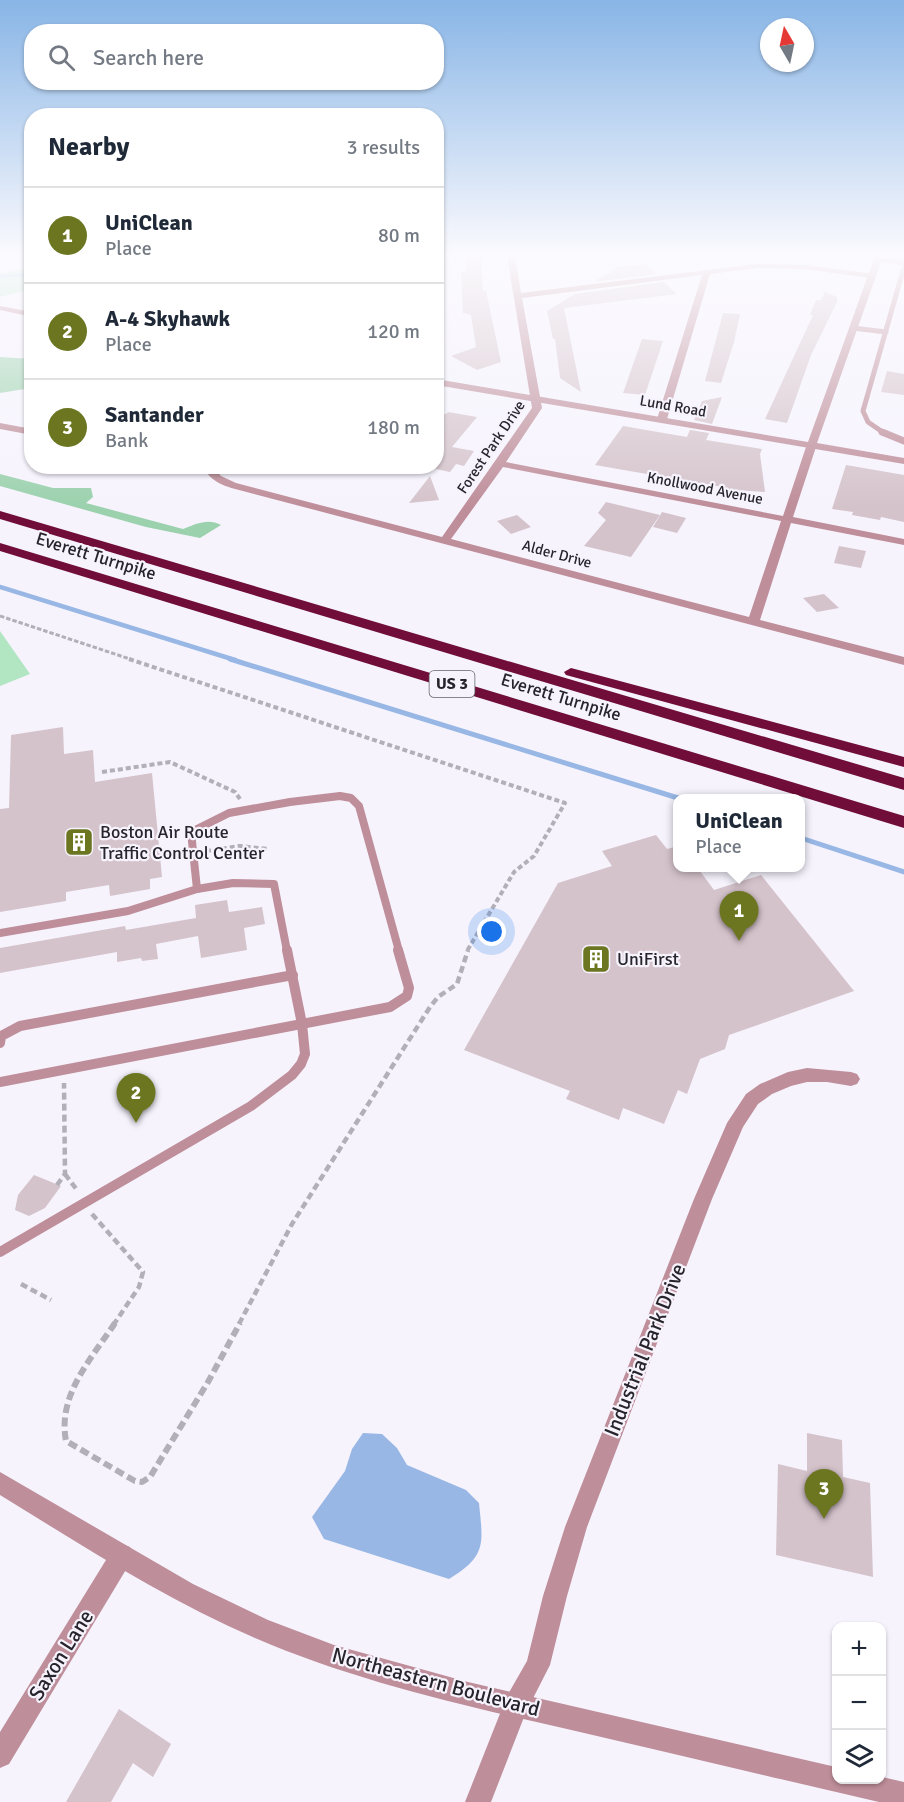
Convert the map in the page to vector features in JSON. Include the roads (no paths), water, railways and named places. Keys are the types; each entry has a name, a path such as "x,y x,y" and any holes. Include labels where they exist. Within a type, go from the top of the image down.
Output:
{"highway":[{"name":"Everett Turnpike","path":"0,515 904,784"},
{"path":"92,542 904,762"},
{"name":"Everett Turnpike","path":"0,547 904,822"}],"street":[{"name":"Forest Park Drive","path":"444,541 537,408 526,340"},
{"path":"662,419 686,340"},
{"path":"754,621 849,340"},
{"name":"Lund Road","path":"444,383 904,460"},
{"path":"0,426 24,430"},
{"name":"Knollwood Avenue","path":"500,464 904,542"},
{"name":"Alder Drive","path":"212,474 220,480 243,488 904,661"},
{"name":"Industrial Park Drive","path":"478,1802 516,1705 538,1665 555,1596 576,1527 704,1199 743,1110 752,1099 766,1089 788,1079 807,1075 827,1075 851,1079"},
{"name":"Northeastern Boulevard","path":"0,1483 122,1555 237,1618 303,1646 374,1668 516,1705 904,1795"},
{"name":"Saxon Lane","path":"0,1755 122,1555"}],"lane":[{"path":"884,340 863,416 881,432 904,441"},
{"path":"0,1082 390,1007 407,996 409,988 356,800 336,796 244,810 213,819 191,832 196,889"},
{"path":"0,933 128,911 196,889 233,882 274,884 302,1024 305,1054 301,1065 273,1091 0,1252"},
{"path":"0,1043 1,1036 20,1026 293,975"}],"water":[{"path":"363,1433 382,1434 397,1448 407,1465 466,1490 479,1503 480,1548 470,1563 449,1579 324,1539 312,1517 345,1471 352,1449"}],"waterway":[{"path":"0,587 235,660"},
{"path":"230,659 673,796"},
{"path":"805,839 904,872"}],"place":[{"name":"Boston Air Route Traffic Control Center","path":"79,842"},
{"name":"UniClean","path":"739,941"},
{"name":"UniFirst","path":"596,959"},
{"name":"A-4 Skyhawk","path":"136,1123"},
{"name":"Santander","path":"824,1519"}]}
